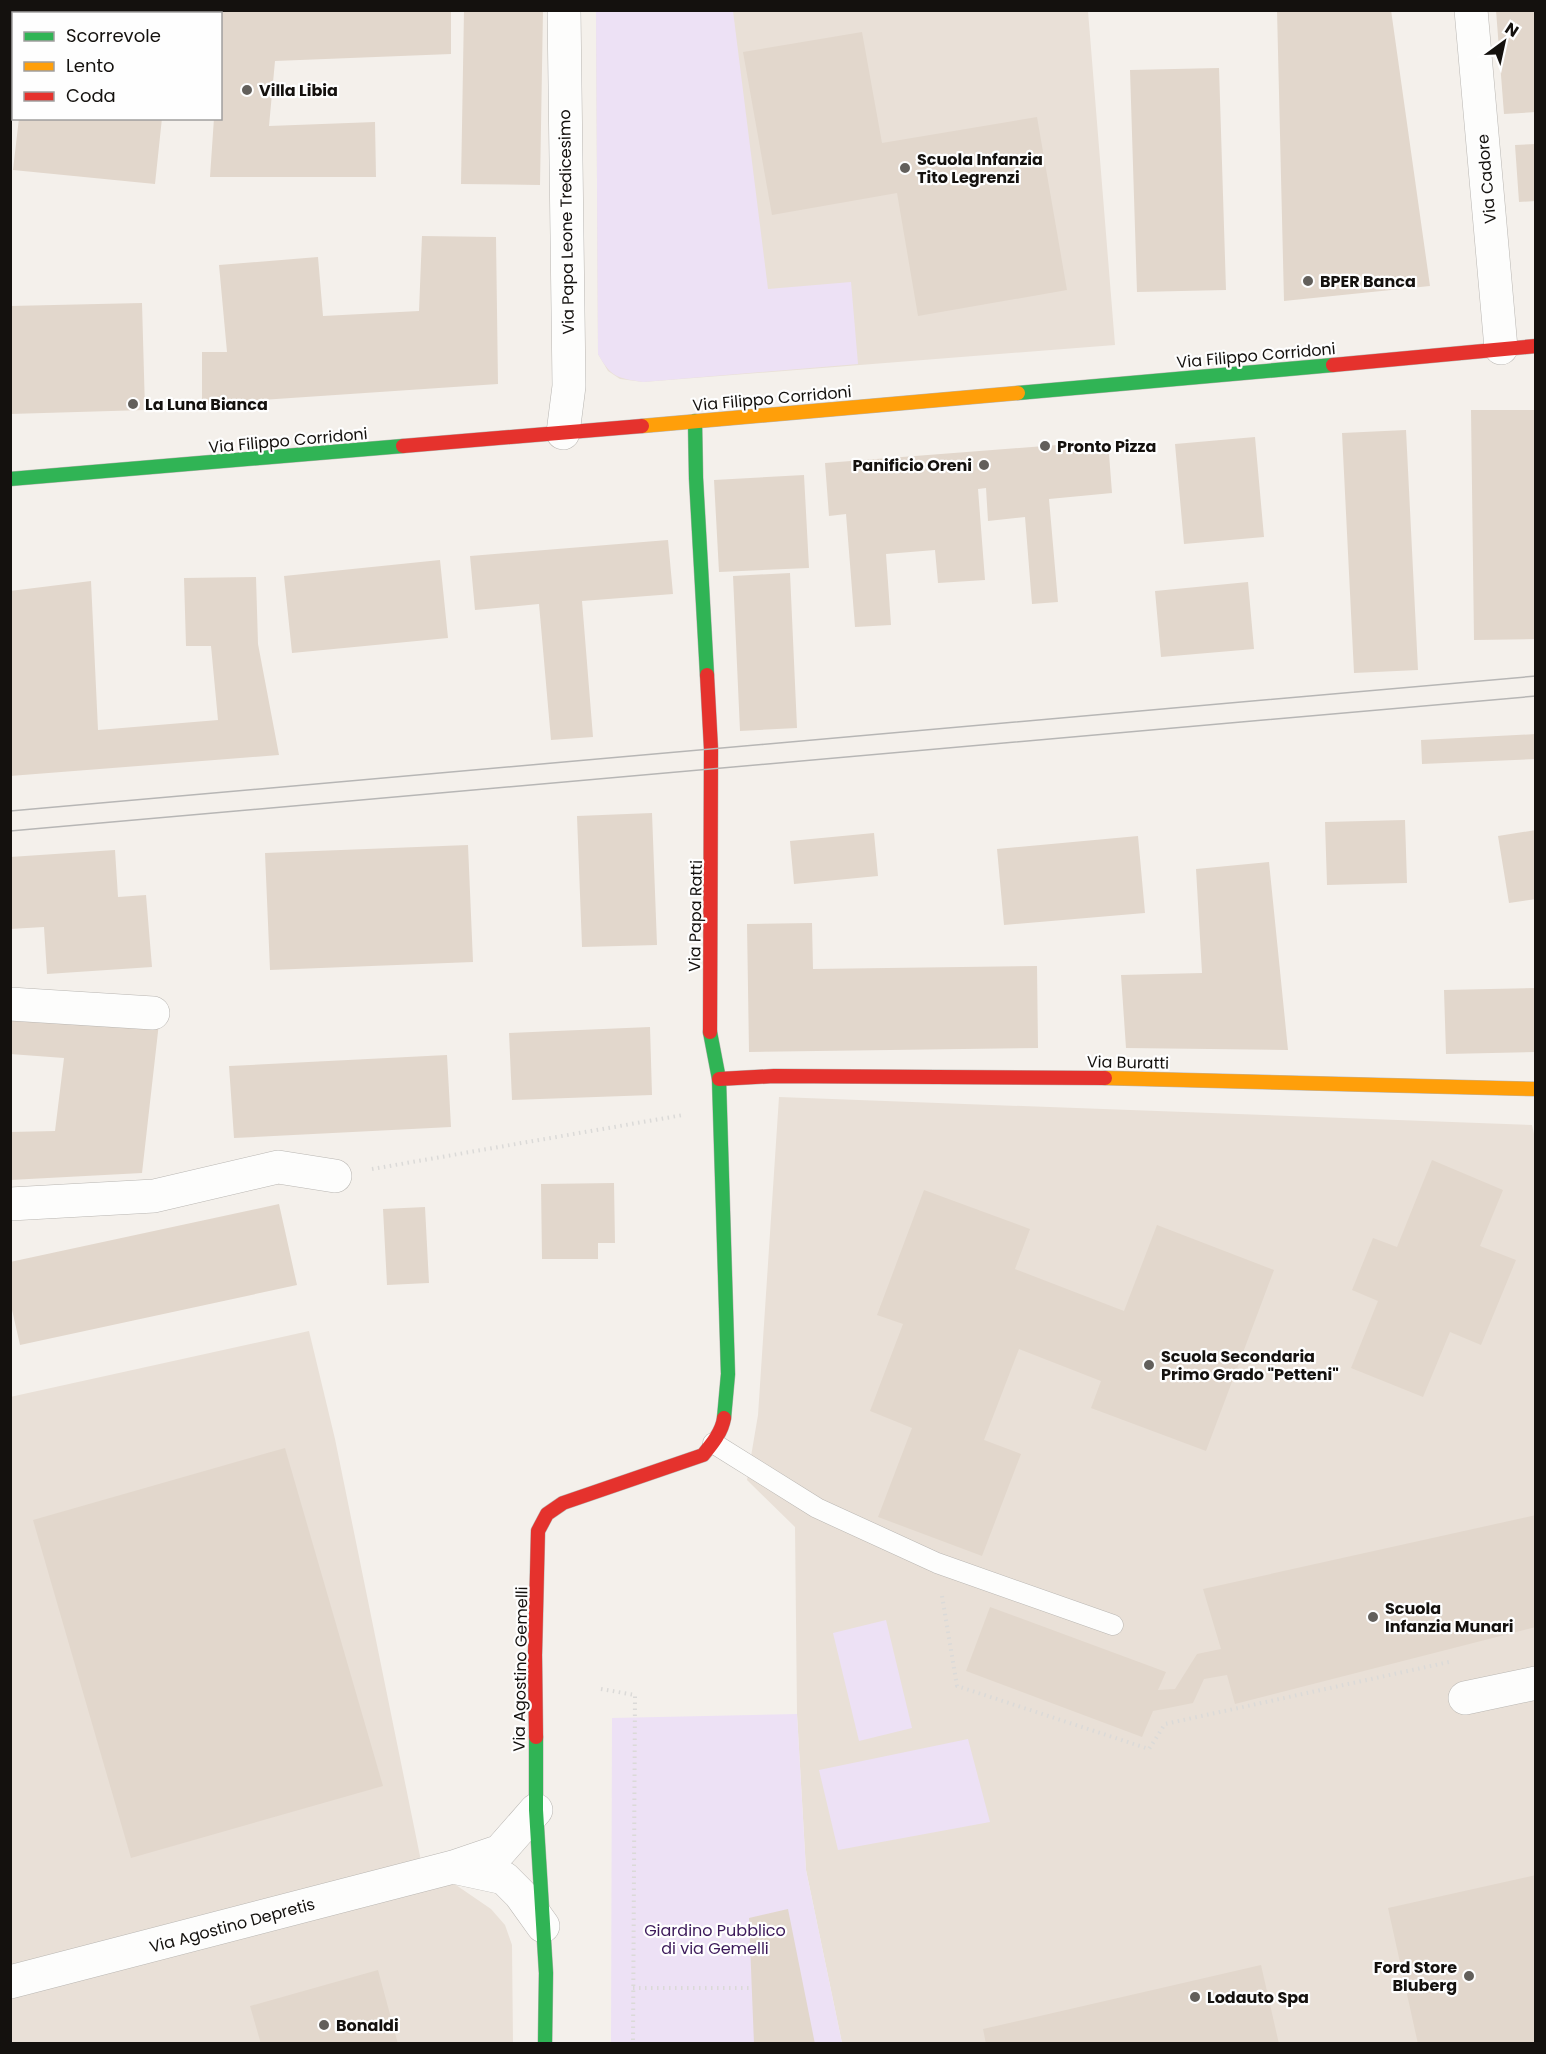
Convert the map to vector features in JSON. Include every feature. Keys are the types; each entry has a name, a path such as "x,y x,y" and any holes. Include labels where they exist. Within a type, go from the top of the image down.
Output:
{"street":[{"name":"Via Papa Leone Tredicesimo","path":"563,433 569,386 564,10"},
{"name":"Via Cadore","path":"1471,10 1501,348"},
{"name":"Via Filippo Corridoni","path":"10,479 1220,376 1536,346"},
{"name":"Via Papa Ratti","path":"695,421 711,749 710,1034 719,1079 728,1374 723,1425 713,1443"},
{"path":"10,1004 153,1013"},
{"name":"Via Buratti","path":"719,1079 774,1076 1115,1078 1536,1089"},
{"path":"10,1204 154,1196 278,1167 335,1176"},
{"name":"Via Agostino Gemelli","path":"545,2043 546,1973 536,1810 535,1655 538,1531 548,1514 564,1503 703,1455 713,1443"},
{"path":"1465,1698 1536,1683"},
{"name":"Via Agostino Depretis","path":"10,1982 453,1867 500,1851 536,1810"},
{"name":"Via Agostino Depretis","path":"453,1867 504,1878 520,1894 543,1926"}],"lane":[{"path":"713,1443 817,1508 937,1563 1113,1626"}],"path":[{"path":"335,1176 720,1108"},
{"path":"937,1563 957,1686 1149,1749 1165,1724 1455,1661"},
{"path":"601,1689 635,1695 633,2043"},
{"path":"633,1988 752,1988"}],"shaded area":[{"path":"596,11 1088,11 1115,345 643,382 620,379 608,371 598,354"},
{"path":"779,1097 1532,1125 1536,1143 1535,2043 842,2043 806,1870 797,1714 795,1527 747,1480 758,1415"},
{"path":"309,1331 335,1439 421,1861 491,1909 505,1925 512,1945 513,2043 11,2043 10,1397"}],"green space":[{"path":"596,11 733,11 768,289 851,282 858,364 643,382 621,377 607,368 598,354"},
{"path":"886,1620 912,1728 859,1741 833,1633"},
{"name":"Giardino Pubblico di via Gemelli","path":"797,1714 806,1870 842,2043 611,2044 612,1718"},
{"path":"968,1739 990,1822 838,1850 819,1770"}],"building":[{"name":"Villa Libia","path":"222,10 451,10 451,54 275,61 269,126 375,122 376,177 210,177 214,120 222,120"},
{"path":"464,10 543,10 540,185 461,184"},
{"path":"1277,10 1391,10 1430,286 1284,301"},
{"path":"1496,10 1536,10 1536,112 1504,114"},
{"name":"Scuola Infanzia Tito Legrenzi","path":"862,32 882,143 1037,117 1067,290 918,316 897,193 772,215 743,52"},
{"path":"1219,68 1226,290 1137,292 1130,70"},
{"path":"19,120 162,120 155,184 13,170"},
{"path":"1536,144 1536,201 1519,202 1515,145"},
{"path":"422,236 496,237 498,384 202,404 202,352 227,352 219,265 318,257 323,316 419,311"},
{"path":"142,303 145,410 10,414 10,306"},
{"path":"1471,410 1536,410 1536,639 1474,640"},
{"path":"1406,430 1418,670 1354,673 1342,433"},
{"path":"1255,437 1264,537 1184,544 1175,444"},
{"path":"1108,441 1112,493 1049,499 1058,602 1032,604 1025,517 988,521 986,488 978,489 985,580 938,583 935,550 886,554 891,625 855,627 846,514 829,516 825,463"},
{"path":"804,475 809,568 719,572 714,480"},
{"path":"668,540 673,594 582,601 593,737 551,740 539,604 475,610 470,556"},
{"path":"440,560 448,638 292,653 284,576"},
{"path":"790,573 797,728 740,731 733,576"},
{"path":"256,577 258,644 279,755 10,776 10,591 91,581 98,730 218,720 211,646 186,646 184,578"},
{"path":"1248,582 1254,649 1161,657 1155,591"},
{"path":"1536,734 1536,759 1422,764 1421,740"},
{"path":"652,813 657,945 582,947 577,816"},
{"path":"1405,820 1407,883 1327,885 1325,822"},
{"path":"1536,830 1536,899 1509,903 1498,836"},
{"path":"874,833 878,876 794,884 790,841"},
{"path":"1138,836 1145,913 1004,925 997,849"},
{"path":"468,845 473,962 270,970 265,853"},
{"path":"115,850 118,897 146,895 152,967 47,974 44,927 10,929 10,857"},
{"path":"1269,862 1288,1050 1126,1048 1121,975 1202,973 1196,869"},
{"path":"812,923 813,969 1037,966 1038,1048 749,1052 747,924"},
{"path":"1536,988 1536,1052 1446,1054 1444,990"},
{"path":"10,1011 159,1023 142,1173 10,1180 10,1132 55,1131 64,1058 10,1054"},
{"path":"650,1027 652,1095 512,1100 509,1033"},
{"path":"447,1055 451,1127 234,1138 229,1066"},
{"path":"1432,1160 1503,1190 1480,1246 1516,1260 1481,1345 1450,1332 1423,1397 1351,1368 1378,1301 1352,1290 1373,1238 1397,1247"},
{"path":"614,1183 615,1243 598,1243 598,1259 542,1259 541,1184"},
{"name":"Scuola Secondaria Primo Grado \"Petteni\"","path":"924,1190 1030,1229 1015,1269 1124,1311 1157,1225 1274,1270 1206,1451 1091,1408 1101,1381 1019,1349 984,1440 1021,1454 982,1556 878,1517 912,1428 870,1411 903,1324 877,1315"},
{"path":"279,1204 297,1285 20,1345 10,1301 10,1262"},
{"path":"425,1207 429,1283 387,1285 383,1209"},
{"path":"285,1448 383,1786 131,1858 33,1520"},
{"name":"Scuola Infanzia Munari","path":"1536,1515 1536,1627 1235,1704 1227,1675 1204,1679 1193,1703 1153,1711 1142,1737 966,1671 990,1607 1166,1672 1158,1690 1175,1689 1197,1654 1221,1649 1203,1589"},
{"name":"Ford Store Bluberg","path":"1536,1875 1536,2044 1418,2044 1388,1908"},
{"path":"788,1909 815,2044 754,2044 749,1918"},
{"name":"Lodauto Spa","path":"1261,1965 1279,2044 986,2044 983,2029"},
{"name":"Bonaldi","path":"378,1970 398,2044 261,2044 250,2006"}],"tram line":[{"path":"10,811 1536,676"},
{"path":"10,831 1536,696"}],"traffic: fast":[{"path":"1018,393 1333,365"},
{"path":"695,421 707,675"},
{"path":"10,479 403,446"},
{"path":"710,1032 719,1079 728,1374 724,1418"},
{"path":"536,1737 536,1810 546,1973 545,2044"}],"traffic: slow":[{"path":"642,426 1018,393"},
{"path":"1105,1078 1536,1089"}],"traffic: jam":[{"path":"1333,365 1536,346"},
{"path":"403,446 642,426"},
{"path":"707,675 711,749 710,1032"},
{"path":"719,1079 774,1076 1105,1078"},
{"path":"536,1737 538,1531 547,1514 563,1503 703,1455 719,1433 724,1418"}],"place":[{"name":"Villa Libia","path":"247,90"},
{"name":"Scuola Infanzia Tito Legrenzi","path":"905,168"},
{"name":"BPER Banca","path":"1308,281"},
{"name":"La Luna Bianca","path":"133,404"},
{"name":"Pronto Pizza","path":"1045,446"},
{"name":"Panificio Oreni","path":"984,465"},
{"name":"Scuola Secondaria Primo Grado \"Petteni\"","path":"1149,1365"},
{"name":"Scuola Infanzia Munari","path":"1373,1617"},
{"name":"Ford Store Bluberg","path":"1469,1976"},
{"name":"Lodauto Spa","path":"1195,1997"},
{"name":"Bonaldi","path":"324,2025"}]}
